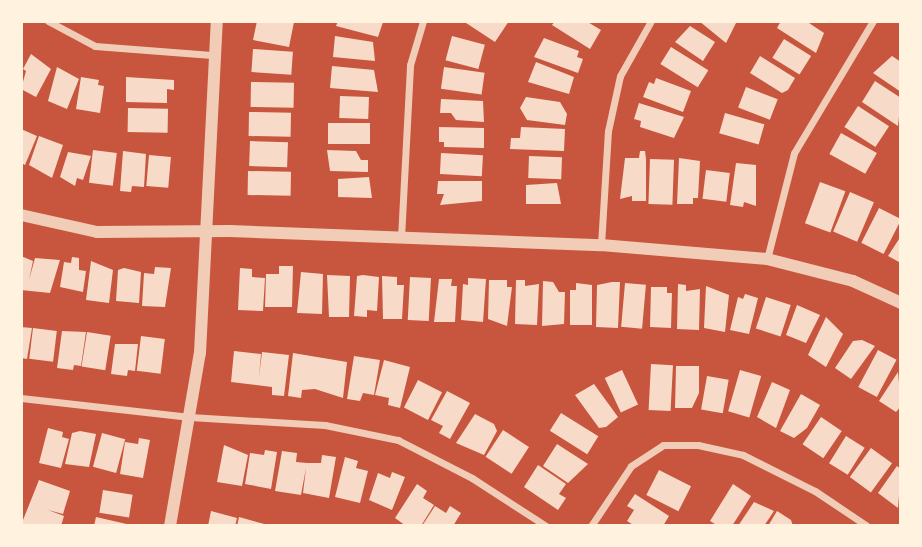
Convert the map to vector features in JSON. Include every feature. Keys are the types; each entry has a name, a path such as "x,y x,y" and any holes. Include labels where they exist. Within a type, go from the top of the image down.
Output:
{"street":[{"path":"48,21 95,46 212,55"},
{"path":"170,526 200,353 212,55 217,21"},
{"path":"401,238 410,65 423,21"},
{"path":"601,245 608,131 618,87 651,21"},
{"path":"767,259 794,153 873,21"},
{"path":"21,215 97,232 207,230 601,245 767,259 853,281 901,303"},
{"path":"21,409 23,398 190,416 325,425 398,440 472,478 545,526"},
{"path":"591,526 631,466 663,445 698,445 743,456 815,491 867,526"}],"building":[{"path":"257,21 294,22 289,47 253,40"},
{"path":"338,21 383,22 378,37 336,26"},
{"path":"463,21 509,21 495,42"},
{"path":"555,21 586,21 601,30 590,49 552,25"},
{"path":"699,21 733,21 736,23 726,43"},
{"path":"781,21 806,21 824,33 816,53 777,28"},
{"path":"690,26 715,42 703,61 675,42"},
{"path":"335,36 373,42 375,61 333,57"},
{"path":"452,36 485,45 478,69 446,60"},
{"path":"544,38 579,51 577,57 583,59 578,73 534,57"},
{"path":"784,39 811,56 799,75 772,58"},
{"path":"671,47 708,70 698,87 660,64"},
{"path":"253,49 293,52 291,75 251,72"},
{"path":"31,54 51,69 36,97 21,89 26,71 23,69"},
{"path":"760,56 795,78 788,90 782,93 750,73"},
{"path":"892,56 901,62 901,92 873,73"},
{"path":"536,62 574,77 569,94 528,82"},
{"path":"332,66 374,70 378,92 330,88"},
{"path":"57,67 79,79 67,109 48,101"},
{"path":"444,67 485,73 482,94 441,89"},
{"path":"81,77 99,80 98,85 104,86 100,113 76,109"},
{"path":"126,77 174,80 174,90 167,89 167,103 126,102"},
{"path":"656,78 691,91 683,112 643,97 649,82 654,84"},
{"path":"875,81 901,98 898,126 862,102"},
{"path":"251,82 294,83 294,108 251,107"},
{"path":"746,87 778,99 770,120 738,108"},
{"path":"340,96 369,97 368,119 339,118"},
{"path":"526,97 560,102 567,114 565,125 527,120 520,108"},
{"path":"441,99 483,101 484,122 456,120 451,113 440,113"},
{"path":"639,103 684,117 674,138 640,127 641,121 634,119"},
{"path":"858,106 889,126 875,147 844,127"},
{"path":"128,108 168,109 168,133 128,132"},
{"path":"249,112 291,113 291,137 249,136"},
{"path":"725,113 764,124 759,144 719,133"},
{"path":"328,123 370,123 370,144 328,144"},
{"path":"439,127 484,128 484,148 444,147 444,142 439,142"},
{"path":"521,127 565,129 564,151 510,149 511,138 520,138"},
{"path":"21,129 37,136 25,165 21,163"},
{"path":"841,133 877,153 865,174 829,154"},
{"path":"39,136 63,145 52,178 29,165"},
{"path":"250,141 288,142 287,167 249,166"},
{"path":"93,150 117,153 113,186 89,183"},
{"path":"327,150 356,151 361,160 368,160 368,172 330,171"},
{"path":"123,151 146,154 144,187 132,186 131,192 120,191"},
{"path":"640,151 645,151 646,159 646,201 632,201 632,196 620,199 625,158 639,158"},
{"path":"68,152 91,156 83,180 77,178 75,186 60,177"},
{"path":"441,153 483,155 482,176 440,174"},
{"path":"149,155 171,157 168,188 146,186"},
{"path":"529,156 562,157 561,179 528,178"},
{"path":"679,158 700,161 698,198 693,198 693,204 677,204"},
{"path":"650,159 674,160 672,205 648,204"},
{"path":"736,163 756,165 756,206 744,202 743,207 730,205"},
{"path":"706,170 730,173 726,202 702,199"},
{"path":"248,171 291,172 291,196 248,195"},
{"path":"369,177 372,198 338,197 338,179"},
{"path":"438,181 482,181 482,201 440,205 444,194 437,194"},
{"path":"820,182 845,191 830,233 805,223"},
{"path":"557,183 561,204 526,204 526,185"},
{"path":"850,192 874,202 857,242 833,232"},
{"path":"879,208 901,219 884,254 861,243"},
{"path":"901,236 901,260 899,262 888,256"},
{"path":"21,256 33,261 29,280 35,258 60,260 50,293 21,290"},
{"path":"72,257 79,258 79,270 86,271 83,292 60,287 64,262 71,263"},
{"path":"91,261 113,270 109,303 86,300"},
{"path":"279,266 293,266 292,307 265,307 266,274 279,274"},
{"path":"155,267 171,268 165,307 142,306 144,273 154,274"},
{"path":"124,268 141,272 139,303 116,301 118,270"},
{"path":"240,268 252,269 252,277 265,278 263,311 238,310"},
{"path":"301,272 323,274 322,314 297,313"},
{"path":"327,275 350,276 349,317 329,317"},
{"path":"357,276 379,277 377,311 367,310 367,317 354,316"},
{"path":"382,276 397,277 397,285 404,285 402,319 383,319"},
{"path":"410,277 431,278 429,321 408,320"},
{"path":"468,278 486,279 483,322 461,320 463,284 468,285"},
{"path":"439,279 452,279 451,286 457,286 455,322 434,322"},
{"path":"489,280 507,280 507,287 512,287 507,326 488,319"},
{"path":"516,280 525,280 525,286 539,284 537,325 515,324"},
{"path":"543,281 553,282 559,292 565,292 564,324 542,326"},
{"path":"620,282 618,328 596,327 597,285"},
{"path":"576,283 592,285 592,325 570,325 570,290 576,290"},
{"path":"625,283 646,285 642,329 621,327"},
{"path":"678,284 686,285 686,291 700,289 699,330 677,329"},
{"path":"706,286 729,295 725,332 704,328"},
{"path":"651,287 667,287 667,293 672,293 671,328 650,327"},
{"path":"745,294 758,298 749,334 730,330 738,297 743,299"},
{"path":"766,297 791,305 781,336 756,328"},
{"path":"797,305 820,315 806,343 786,335"},
{"path":"826,317 843,334 826,367 808,355"},
{"path":"21,327 32,328 27,359 21,358"},
{"path":"33,328 57,331 53,362 29,359"},
{"path":"62,331 86,332 81,366 74,365 73,370 57,368"},
{"path":"87,332 111,336 105,370 82,367"},
{"path":"141,336 165,339 161,374 137,371"},
{"path":"862,340 875,346 851,379 835,368 853,341"},
{"path":"115,344 138,344 135,371 128,370 127,376 111,374"},
{"path":"878,350 897,360 877,397 858,387"},
{"path":"234,351 261,354 259,377 262,352 289,355 284,396 272,395 272,387 231,382"},
{"path":"293,353 347,362 343,398 315,389 302,390 301,398 288,396"},
{"path":"354,356 380,360 374,395 363,393 360,401 347,399"},
{"path":"384,360 410,367 400,408 388,405 389,398 375,395"},
{"path":"651,364 673,365 671,411 649,410"},
{"path":"676,366 699,366 699,393 692,408 675,408"},
{"path":"622,370 638,404 621,412 605,378"},
{"path":"740,370 761,376 749,417 728,411"},
{"path":"898,372 901,406 896,412 879,401"},
{"path":"707,376 729,380 723,413 701,409"},
{"path":"418,380 442,392 428,420 404,408"},
{"path":"772,382 790,390 776,428 757,417"},
{"path":"594,384 618,417 606,427 599,428 575,395"},
{"path":"447,391 470,403 450,439 439,433 443,426 431,420"},
{"path":"801,394 820,405 807,428 794,438 780,431"},
{"path":"561,413 598,436 587,454 550,431"},
{"path":"475,414 494,424 497,431 484,455 456,443"},
{"path":"821,417 842,431 823,458 803,444"},
{"path":"48,428 63,432 62,437 69,439 61,468 39,463"},
{"path":"503,430 529,447 512,474 486,457"},
{"path":"80,431 96,434 89,467 65,464 72,433"},
{"path":"102,433 125,439 116,473 93,467"},
{"path":"846,436 865,448 848,475 829,463"},
{"path":"139,438 150,440 143,478 120,474 125,442 138,444"},
{"path":"557,444 588,464 568,483 543,466"},
{"path":"224,445 248,455 242,486 217,482"},
{"path":"871,448 892,463 871,492 850,477"},
{"path":"265,450 277,452 271,489 245,484 250,453 264,455"},
{"path":"282,451 297,453 296,462 321,463 322,455 336,457 329,498 303,493 306,468 301,495 275,491"},
{"path":"345,457 358,461 356,468 368,471 360,503 335,497"},
{"path":"538,465 566,484 559,494 566,498 558,510 524,487"},
{"path":"897,466 901,469 898,508 878,493"},
{"path":"659,470 691,486 678,511 646,495"},
{"path":"392,472 405,477 392,510 369,500 378,473 390,478"},
{"path":"39,480 70,491 63,514 48,510 64,516 61,526 21,525"},
{"path":"417,484 427,491 423,498 434,505 421,526 406,526 395,518"},
{"path":"733,484 751,496 732,526 718,526 710,521"},
{"path":"103,490 133,495 129,517 99,513"},
{"path":"635,494 669,516 663,526 635,526 627,521 634,510 627,506"},
{"path":"754,502 774,511 764,526 738,526"},
{"path":"435,506 446,513 450,506 461,513 453,526 422,526"},
{"path":"211,511 237,518 235,526 208,526"},
{"path":"777,511 791,520 793,526 768,526"},
{"path":"96,517 131,525 94,526"},
{"path":"239,517 268,525 280,526 237,526"}]}
